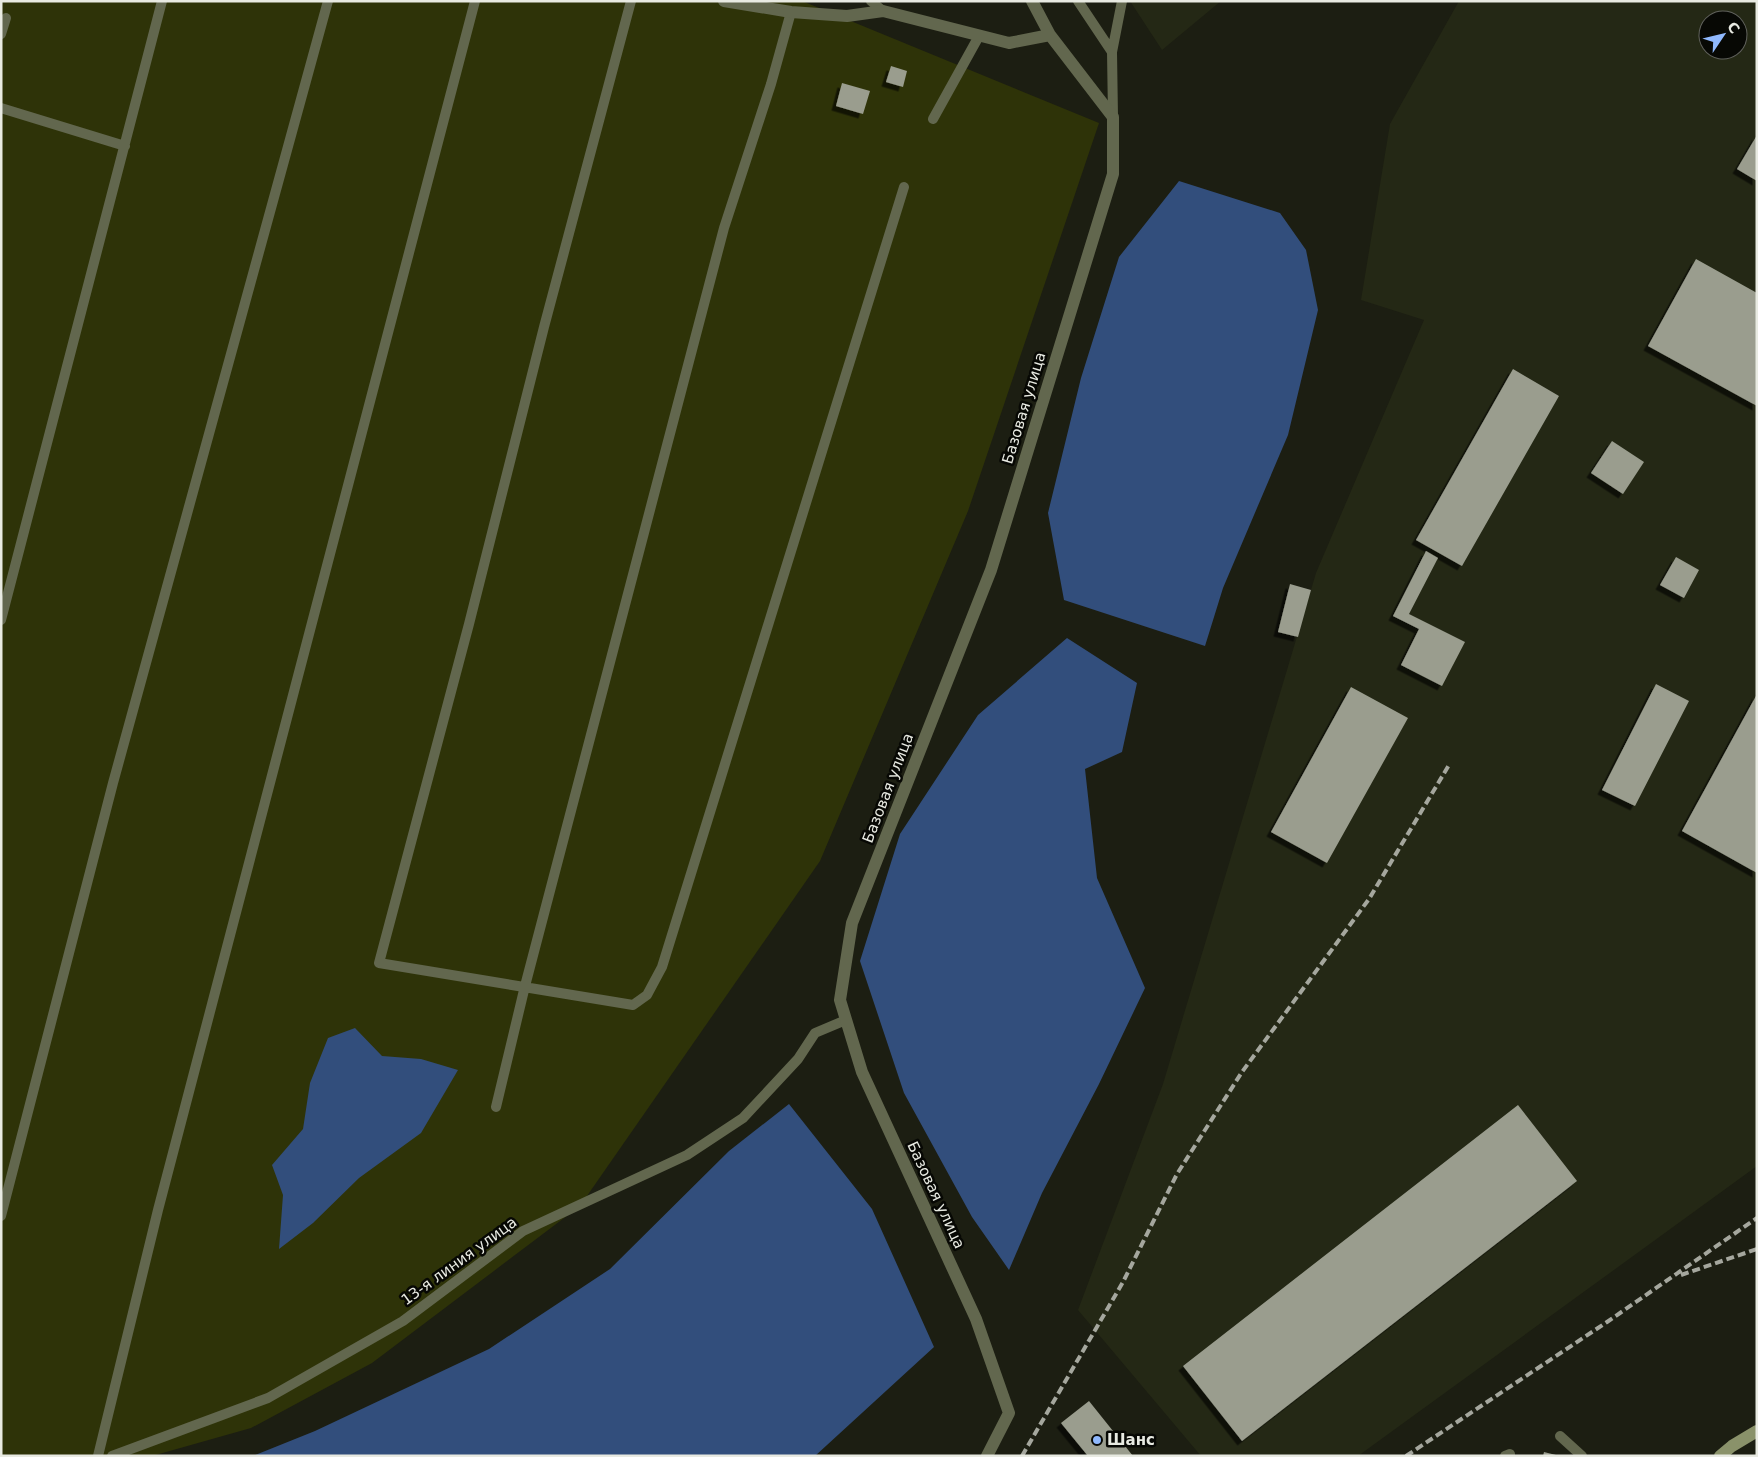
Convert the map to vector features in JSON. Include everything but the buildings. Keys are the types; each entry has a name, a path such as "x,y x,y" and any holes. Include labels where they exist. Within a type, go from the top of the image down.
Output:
{"street":[{"path":"724,1 791,12 847,16 884,11 1009,43 1050,35"},
{"path":"1032,1 1050,35 1113,117"},
{"name":"Базовая улица","path":"987,1456 1009,1413 976,1319 862,1072 840,1000 852,923 991,570 1112,174 1113,117"},
{"path":"1720,1456 1732,1446 1757,1431"}],"lane":[{"path":"1,620 162,1"},
{"path":"1,1216 113,783 328,1"},
{"path":"98,1456 171,1161 475,1"},
{"path":"631,1 541,337 471,614 379,963 633,1005 647,995 662,967 904,187"},
{"path":"872,1 884,11"},
{"path":"1078,1 1112,52"},
{"path":"1113,117 1112,52 1122,1"},
{"path":"496,1107 525,986 724,228 771,84 791,12"},
{"path":"1,34 6,18"},
{"path":"933,119 979,36"},
{"path":"1,108 125,146"},
{"name":"13-я линия улица","path":"112,1456 268,1398 403,1321 523,1231 687,1155 743,1118 798,1059 815,1033 846,1020"},
{"path":"1560,1436 1582,1456"}],"shaded area":[{"path":"1130,1 1221,1 1162,50"},
{"path":"1459,1 1757,1 1757,1166 1358,1456 1201,1456 1078,1310 1163,1084 1316,573 1424,320 1361,300 1390,124"}],"green space":[{"path":"1,1 802,1 1099,123 968,511 820,861 580,1206 372,1363 251,1428 152,1456 1,1456"}],"water":[{"path":"1179,181 1280,213 1306,250 1318,310 1288,435 1223,588 1205,646 1064,600 1048,513 1081,378 1119,257"},
{"path":"1067,638 1137,683 1122,752 1085,769 1097,878 1145,988 1099,1084 1042,1193 1009,1270 972,1217 904,1093 860,961 900,834 978,715"},
{"path":"355,1028 382,1056 421,1059 458,1070 421,1133 359,1178 313,1223 279,1249 283,1195 272,1165 303,1129 310,1083 328,1038"},
{"path":"789,1104 872,1209 934,1347 815,1456 253,1456 315,1431 489,1349 610,1269 729,1151"}],"railway":[{"path":"1022,1456 1123,1282 1177,1174 1242,1072 1369,899 1449,765"},
{"path":"1406,1456 1607,1322 1757,1218"},
{"path":"1681,1275 1757,1249"}],"place":[{"name":"Шанс","path":"1097,1440"}]}
